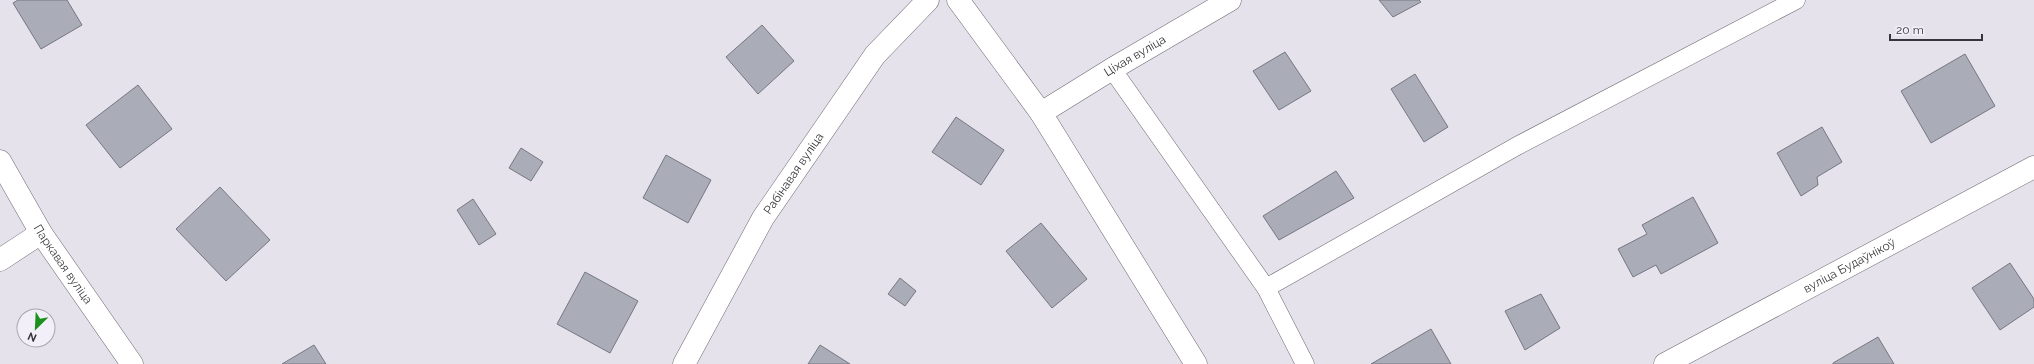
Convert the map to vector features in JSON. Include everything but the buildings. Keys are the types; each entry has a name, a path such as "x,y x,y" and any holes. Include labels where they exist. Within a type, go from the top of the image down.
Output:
{"street":[{"name":"Рабінавая вуліца","path":"684,364 763,218 874,55 928,0"},
{"path":"958,0 1041,113 1196,364"},
{"name":"Ціхая вуліца","path":"1041,113 1112,69 1230,0"},
{"name":"Паркавая вуліца","path":"0,162 41,233 132,364"},
{"name":"вуліца Будаўнікоў","path":"1665,364 2034,167"},
{"path":"0,260 41,233"}],"lane":[{"path":"1266,288 1517,146 1796,0"},
{"path":"1112,69 1266,288 1304,364"}]}
